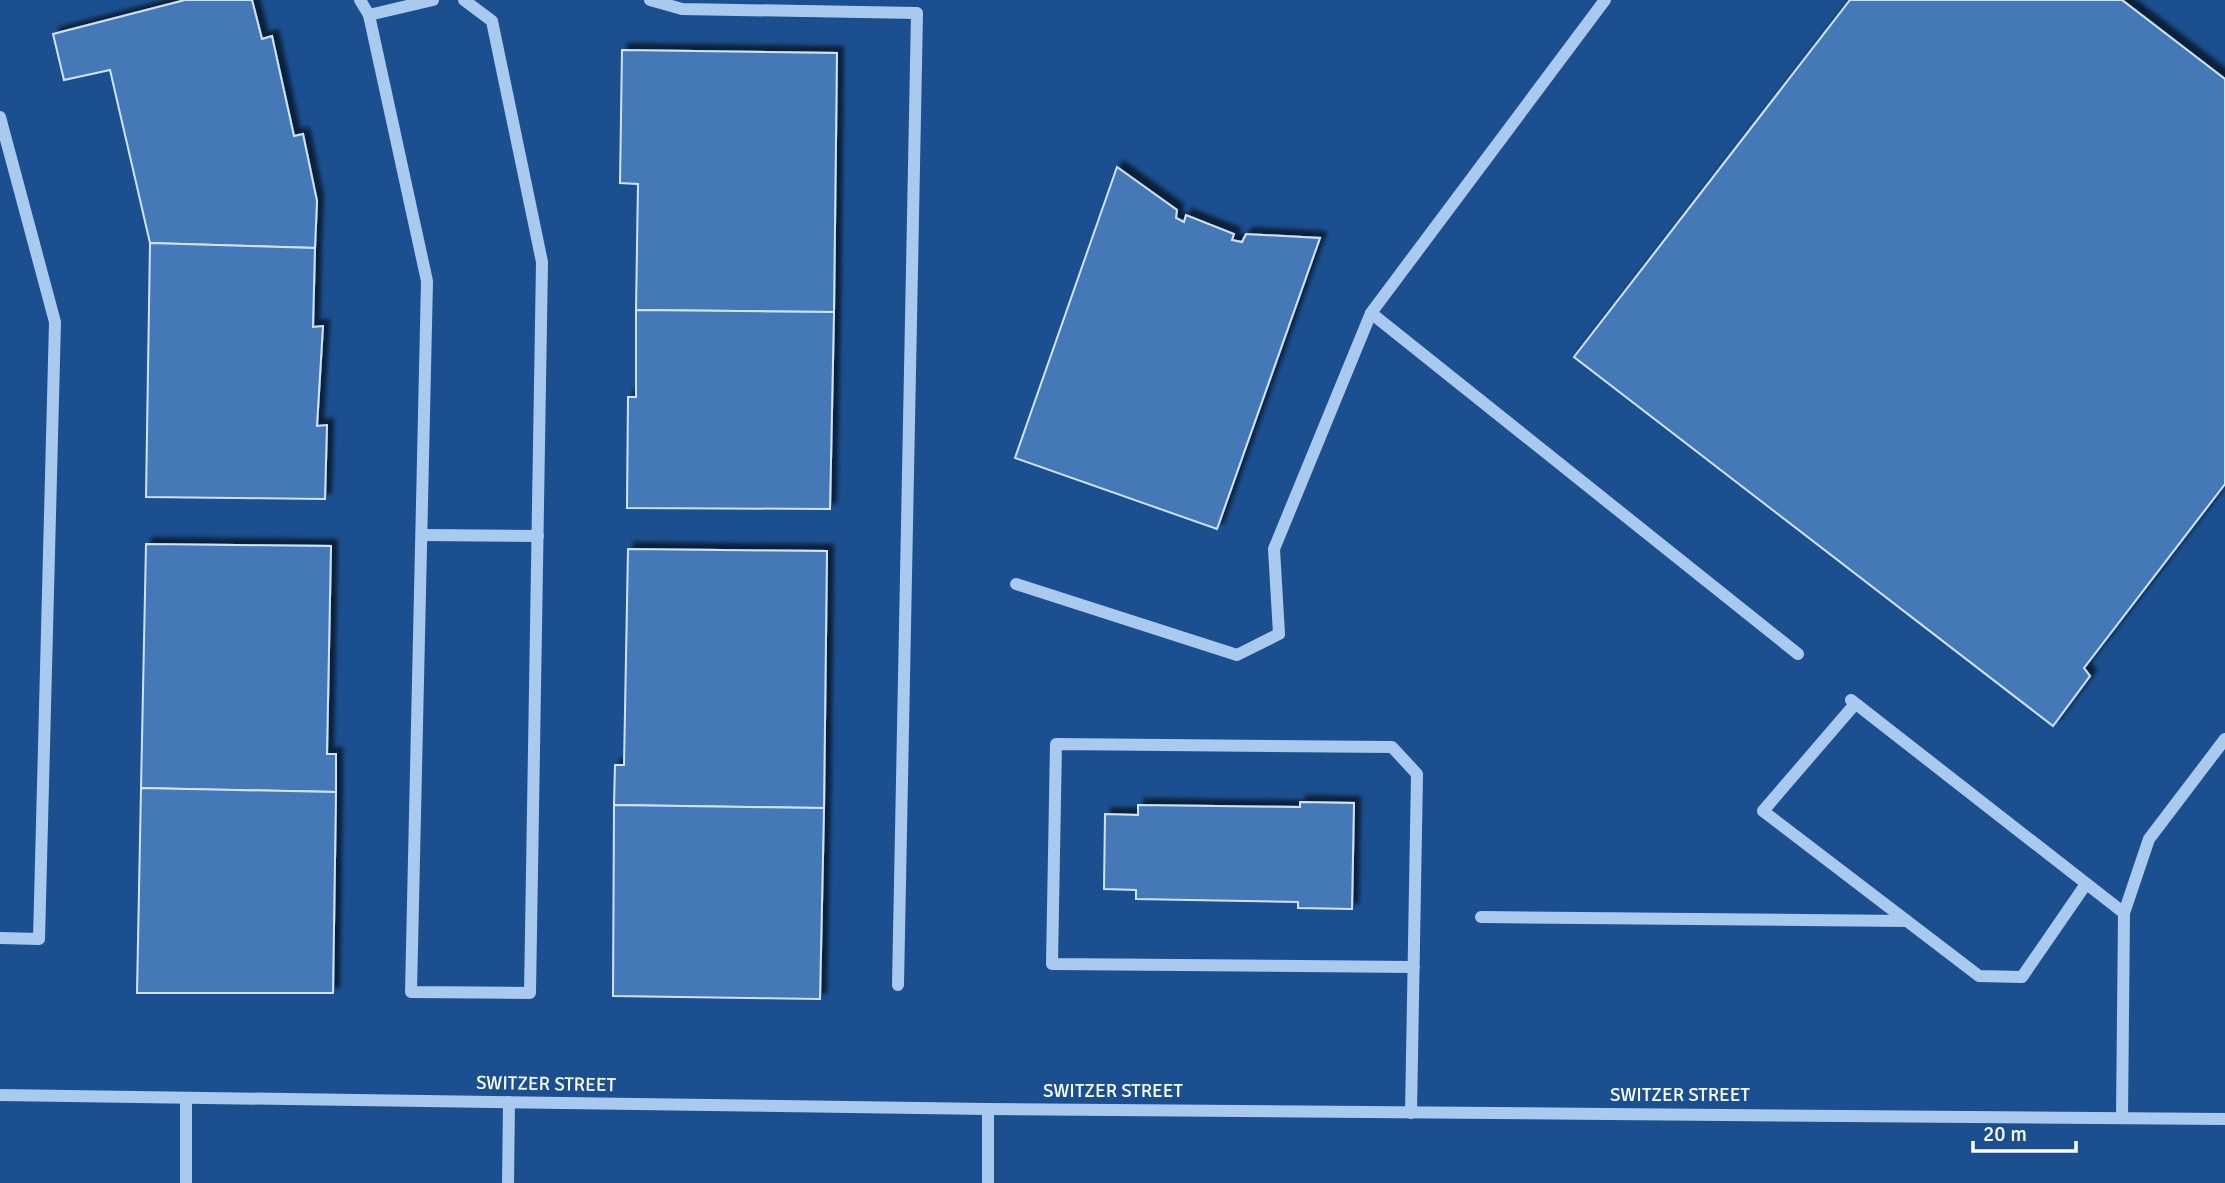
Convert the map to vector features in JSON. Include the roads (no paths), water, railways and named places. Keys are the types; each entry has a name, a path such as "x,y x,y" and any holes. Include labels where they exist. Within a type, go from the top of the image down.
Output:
{"street":[{"path":"360,0 369,15 427,282 411,992 530,993 542,262 492,21 464,0"},
{"path":"369,15 433,0"},
{"path":"650,0 682,9 917,13 898,985"},
{"path":"1016,584 1237,655 1279,634 1274,549 1371,313 1605,0"},
{"path":"0,117 55,323 39,939 0,938"},
{"path":"1371,313 1798,654"},
{"path":"422,535 538,536"},
{"path":"2086,884 2022,977 1979,976 1763,811 1852,701 2124,913"},
{"path":"2122,1118 2124,913 2149,839 2225,739"},
{"path":"1411,1112 1414,967 1417,774 1392,747 1056,744 1052,964 1414,967"},
{"path":"1481,917 1908,921"},
{"name":"SWITZER STREET","path":"0,1095 988,1109 2225,1119"},
{"path":"186,1099 186,1183"},
{"path":"508,1183 509,1102"},
{"path":"988,1109 988,1183"}]}
